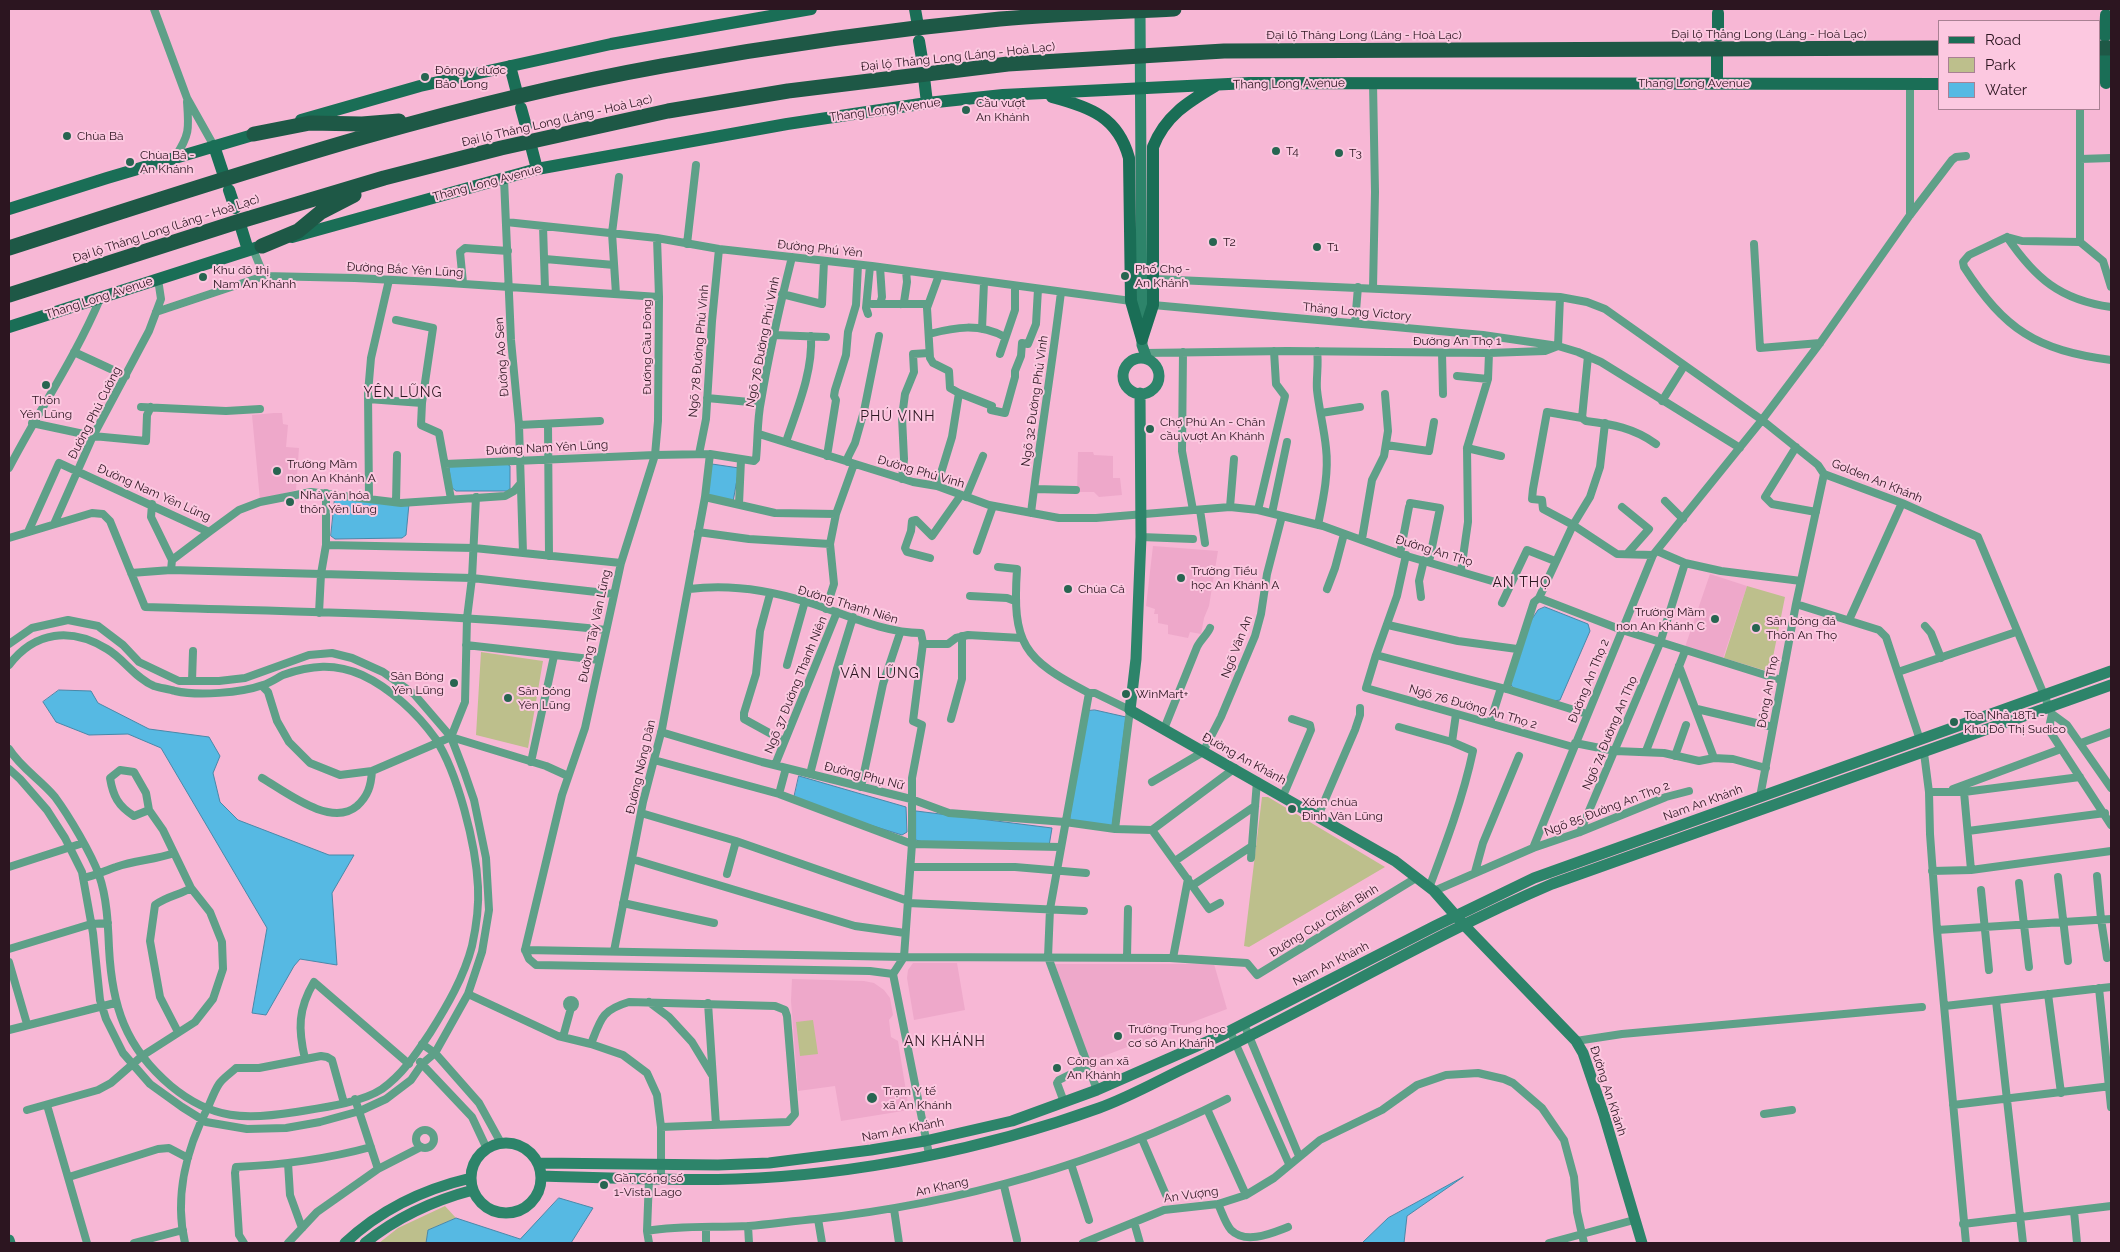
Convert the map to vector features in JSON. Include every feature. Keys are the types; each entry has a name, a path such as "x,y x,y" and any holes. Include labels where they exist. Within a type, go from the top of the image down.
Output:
{"highway":[{"path":"9,248 373,135 660,66 787,46 1002,19 1174,9"},
{"name":"Đại lộ Thăng Long (Láng - Hoà Lạc)","path":"9,295 347,189 501,148 668,111 788,91 1008,64 1224,51 1938,48"},
{"path":"254,134 310,123 362,124 407,120 468,105 521,98"},
{"path":"254,248 298,231 321,212 348,197 384,184 465,163 501,148"}],"main road":[{"path":"9,210 175,157 420,86 611,44 811,9"},
{"path":"915,9 918,26"},
{"path":"1718,13 1718,36"},
{"path":"2105,83 2106,15"},
{"path":"920,42 922,59"},
{"path":"1716,83 1717,52"},
{"path":"510,66 521,98 526,126"},
{"path":"924,77 927,103"},
{"name":"Thang Long Avenue","path":"9,327 254,248 537,169 787,124 927,103 1040,94 1217,85 1374,83 1938,84"},
{"path":"1143,351 1153,305 1153,147 1166,123 1180,108 1217,85"},
{"path":"1040,94 1085,106 1100,115 1112,125 1126,149 1129,158 1131,301 1143,351"},
{"path":"530,142 537,169"},
{"path":"214,146 223,173"},
{"path":"229,190 234,208"},
{"path":"240,224 254,248"}],"street":[{"path":"154,9 187,98 214,146"},
{"path":"1140,9 1143,351 1158,369 1158,379 1150,391 1140,394 1126,387 1123,377 1127,365 1143,351"},
{"path":"1372,288 1375,192 1374,83"},
{"path":"1910,84 1910,214"},
{"path":"175,157 186,141 188,134 187,98"},
{"path":"2080,110 2080,242"},
{"name":"Đường An Thọ 2","path":"1533,848 1655,553 1762,420 1820,343 1910,214 1952,160 1956,157 1966,156"},
{"path":"2080,158 2111,158"},
{"path":"687,244 696,165"},
{"path":"616,294 612,234 619,177"},
{"name":"Đường Ao Sen","path":"504,179 511,340 519,425 522,553"},
{"name":"Đường Phú Yên","path":"506,222 657,238 719,249 880,267 1131,301"},
{"path":"543,226 544,289"},
{"path":"2007,237 2033,271 2052,286 2074,298 2111,307"},
{"path":"2111,287 2103,262 2080,242 2022,241 2007,237 1969,255 1963,262 1964,267 1988,301 2010,323 2050,347 2111,360"},
{"name":"Đường Cầu Đông","path":"655,455 658,420 659,297 657,238"},
{"path":"1754,244 1760,348 1820,343"},
{"path":"254,248 264,276"},
{"path":"464,283 460,252 462,249 508,251"},
{"name":"Ngõ 78 Đường Phú Vinh","path":"699,454 706,419 719,249"},
{"name":"Ngõ 76 Đường Phú Vinh","path":"741,460 754,461 756,458 760,403 782,294 792,258"},
{"path":"2103,262 2111,258"},
{"path":"545,259 614,264"},
{"path":"782,294 822,304 824,261"},
{"path":"827,456 836,400 834,396 835,390 846,355 848,332 856,305 858,265"},
{"path":"868,314 866,308 870,266"},
{"path":"880,267 882,297 876,304 928,304"},
{"path":"901,304 904,302 906,271"},
{"path":"939,275 928,304 929,353 933,362 948,371 948,386 959,393 992,406 991,410 1005,413 1015,371 1021,356 1022,343 1028,344 1034,332 1038,289"},
{"name":"Đường Bắc Yên Lũng","path":"156,312 264,276 464,283 659,297"},
{"name":"Đường Phú Cường","path":"54,524 94,436 126,376 156,312 161,299 158,279"},
{"name":"Thăng Long Victory","path":"1154,279 1560,297 1587,302 1605,309 1626,323"},
{"path":"369,498 368,399 371,358 389,280"},
{"path":"982,329 984,282"},
{"path":"1000,354 1015,310 1015,286"},
{"path":"1355,323 1358,287"},
{"name":"Ngõ 32 Đường Phú Vinh","path":"1031,514 1041,433 1050,387 1061,292"},
{"path":"1560,297 1558,346 1601,362 1740,448"},
{"path":"9,468 32,423 74,352 100,299"},
{"name":"Thăng Long Victory","path":"1153,305 1483,335 1558,346"},
{"path":"396,320 434,328 422,403 421,424 439,433 451,499"},
{"name":"Golden An Khánh","path":"1626,323 1762,420 1818,465 1824,474 1902,503 1978,537 2050,711"},
{"path":"929,334 965,327 991,330 1005,337"},
{"path":"774,335 826,337"},
{"path":"786,442 810,360 811,336"},
{"path":"826,609 834,584 830,544 836,514 851,463 848,457 855,443 866,405 879,336"},
{"name":"Đường An Thọ 1","path":"1143,351 1489,353 1545,351 1558,346"},
{"path":"1258,510 1284,396 1276,384 1274,351"},
{"path":"1317,351 1319,364 1316,373 1317,390 1327,450 1324,492 1318,525"},
{"path":"74,352 126,376"},
{"path":"1183,352 1182,451 1205,544"},
{"path":"902,479 904,459 902,417 905,394 914,372 913,354 929,353"},
{"path":"1442,353 1443,394"},
{"path":"1461,572 1468,522 1467,448 1488,379 1489,353"},
{"path":"1582,418 1588,356"},
{"path":"1662,401 1684,366"},
{"path":"1457,376 1488,379"},
{"path":"937,486 952,437 959,393"},
{"path":"1115,829 1136,659 1141,537 1140,394"},
{"path":"1362,540 1372,480 1384,456 1386,445 1388,432 1385,394"},
{"path":"707,398 760,403"},
{"path":"368,399 422,403"},
{"path":"141,406 226,411 260,409"},
{"path":"32,423 94,436 146,441 147,415 151,407"},
{"path":"1320,413 1360,407"},
{"path":"1656,444 1643,435 1622,426 1584,421 1582,418 1547,412 1532,499 1542,500 1544,509 1573,524 1617,554 1655,553 1685,563 1721,571 1801,582"},
{"path":"519,425 600,421"},
{"path":"1386,445 1429,451 1434,422"},
{"path":"1490,722 1504,689 1534,602 1539,598 1573,524 1590,497 1600,467 1605,423"},
{"path":"548,424 547,459 550,556"},
{"name":"Đường Phú Vinh","path":"759,434 902,479 937,486 993,506 1059,518 1140,516"},
{"path":"1272,513 1287,442"},
{"path":"1796,447 1765,497 1772,504 1816,512"},
{"path":"1467,448 1501,456"},
{"path":"655,455 710,454 741,460 739,504"},
{"name":"Đường Nông Dân","path":"614,951 641,813 661,732 689,589 705,497 710,454"},
{"path":"396,502 397,455"},
{"name":"Đường Nam Yên Lũng","path":"445,464 655,455"},
{"name":"Đường Tây Vân Lũng","path":"525,950 568,776 585,728 620,563 655,455"},
{"path":"930,558 907,552 905,548 911,531 912,521 916,520 932,536 964,496 983,456"},
{"path":"1230,507 1234,459"},
{"name":"Đường Nam Yên Lũng","path":"28,532 59,462 209,532 239,510 260,502 311,492 396,502 476,497"},
{"name":"Đông An Thọ","path":"1760,797 1796,604 1824,474"},
{"path":"451,737 466,702 467,618 472,578 476,497 505,496 514,491 520,484"},
{"path":"1034,489 1076,490"},
{"path":"319,613 321,574 326,545 326,493"},
{"path":"705,497 776,513 836,514"},
{"path":"1665,501 1683,519"},
{"path":"1849,620 1902,503"},
{"path":"152,504 151,517 172,560 171,570"},
{"path":"1421,597 1419,581 1440,508 1409,505 1397,596 1376,655 1504,689 1587,714"},
{"path":"977,551 993,506"},
{"name":"Đường An Thọ","path":"1140,516 1230,507 1258,510 1318,525 1403,554 1509,586"},
{"path":"1622,507 1649,528 1627,554"},
{"path":"9,538 92,513 103,514 110,521 145,607 467,618 606,630"},
{"name":"Ngõ Vân An","path":"1203,752 1221,717 1254,636 1261,614 1267,574 1282,516"},
{"path":"172,560 209,532"},
{"path":"698,532 749,539 830,544"},
{"path":"1327,589 1344,534"},
{"path":"1141,537 1193,539"},
{"path":"326,545 474,548 620,563"},
{"path":"1502,603 1527,550 1556,560"},
{"name":"Ngõ 74 Đường An Thọ","path":"1580,832 1660,642 1685,563"},
{"path":"998,567 1018,569 1015,601 1021,638 1030,654 1050,671 1089,693 1095,693 1130,710"},
{"path":"131,573 171,570 472,578 614,594"},
{"name":"Đường Thanh Niên","path":"689,589 738,587 805,601 900,633 921,633 924,643"},
{"path":"770,594 760,631 756,674 744,713 744,719 784,741"},
{"path":"970,596 1007,598 1015,601"},
{"path":"1539,598 1622,630 1781,680"},
{"path":"787,665 805,601"},
{"path":"1796,604 1879,630 1886,637 1920,740"},
{"name":"Ngõ 37 Đường Thanh Niên","path":"775,766 837,612"},
{"path":"810,774 852,618"},
{"path":"9,644 32,628 68,620 98,626 123,645 138,662 179,681 219,681 245,678 309,655 332,653 352,658 383,672 414,694 451,737 474,800 486,858 489,910 482,952 468,994 434,1053 422,1064 411,1080 386,1099 360,1111 286,1128 247,1129 206,1122 150,1084 123,1053 106,1019 102,1006 83,878 70,847 47,810 9,770"},
{"path":"1388,625 1458,641 1517,649"},
{"path":"1925,626 1931,633 1941,658"},
{"path":"1164,730 1197,647 1202,637 1207,634 1210,628"},
{"path":"1898,672 2016,632"},
{"path":"861,787 883,684 900,633"},
{"path":"9,665 31,643 57,635 83,638 109,650 152,685 193,695 262,686 311,666 332,666 364,676 401,700 437,742 466,812 478,887 478,905 472,947 458,984 416,1057 380,1090 344,1103 290,1113 247,1118 210,1111 173,1087 142,1056 125,1028 115,1003 111,975 108,923 99,875 83,843 54,797 12,759 9,749"},
{"path":"929,1154 925,1141 902,1009 893,974 904,957 912,844 912,778 922,725 913,721 924,643 946,644 962,636 1021,638"},
{"path":"951,719 962,678 962,636"},
{"path":"120,660 123,645"},
{"path":"466,645 599,660"},
{"path":"192,681 193,651"},
{"path":"1646,751 1685,651"},
{"name":"Ngõ 76 Đường An Thọ 2","path":"1376,655 1366,688 1574,745 1615,751 1646,751 1699,761 1714,758 1733,759 1766,768"},
{"path":"531,762 554,656"},
{"path":"1679,666 1714,758"},
{"name":"Nam An Khánh","path":"539,1163 661,1165 769,1163 874,1150 925,1141 1012,1121 1097,1090 1230,1031 1456,916 1550,872 2111,671"},
{"path":"542,1176 649,1180 768,1177 877,1164 1019,1133 1101,1107 1236,1043 1464,926 1552,884 1924,753 2050,711 2111,685"},
{"path":"262,686 268,692 277,721 289,742 310,763 340,775 372,772 451,737 546,766 568,776"},
{"path":"1089,693 1056,870 1050,909 1048,957 1097,1090"},
{"path":"1318,816 1360,716 1360,708"},
{"path":"1696,709 1773,727"},
{"name":"Đường An Khánh","path":"1130,710 1258,781 1395,861 1431,889 1464,926 1576,1041 1583,1053 1604,1115 1642,1243"},
{"path":"2050,711 2067,725 2108,778 2111,788"},
{"path":"2050,711 2051,733 2111,824"},
{"path":"1452,742 1456,714"},
{"path":"1283,796 1311,730 1310,725 1292,719"},
{"path":"1675,756 1686,725"},
{"path":"1399,727 1452,742 1473,751 1431,889"},
{"name":"Đường Phụ Nữ","path":"661,732 775,766 911,799 949,813 1065,822 1115,829 1152,830"},
{"path":"2080,743 2111,732"},
{"path":"1949,790 2061,750"},
{"path":"1152,782 1203,752"},
{"path":"1924,753 1929,792 1932,871 1937,930 1966,1243"},
{"path":"1475,872 1483,843 1519,756"},
{"path":"654,760 778,794 912,844 1060,847"},
{"path":"778,794 786,768"},
{"path":"1220,903 1209,909 1152,830 1235,768"},
{"path":"27,1110 98,1090 111,1083 142,1056 195,1022 213,999 223,969 222,942 210,912 191,888 163,830 149,810 146,793 134,772 120,770 110,778 113,794 122,808 134,816 149,810"},
{"path":"262,778 312,807 331,813 352,810 364,800 371,785 372,772"},
{"path":"1929,792 1949,790 1964,792 2080,777"},
{"path":"1251,858 1258,781"},
{"name":"Ngõ 85 Đường An Thọ 2","path":"1533,848 1580,832 1666,797 1689,791"},
{"path":"1964,792 1971,870"},
{"path":"1760,797 1762,810"},
{"path":"1174,860 1255,806"},
{"path":"641,813 736,842 908,902 1084,912"},
{"path":"1968,831 2105,813"},
{"path":"727,874 736,842"},
{"path":"9,867 83,843"},
{"path":"893,974 861,971 536,965 529,959 525,950 904,957 1173,958 1191,882 1252,846"},
{"path":"1431,889 1533,848"},
{"path":"1932,871 1971,870 2111,851"},
{"path":"83,878 99,875 116,867 160,858 174,853"},
{"path":"632,860 855,926 905,933"},
{"path":"910,867 1014,867 1086,873"},
{"path":"2097,876 2100,919 2107,958"},
{"path":"2058,877 2068,961"},
{"name":"Đường Cựu Chiến Binh","path":"1173,958 1247,963 1258,975 1416,878"},
{"path":"2019,883 2029,967"},
{"path":"178,1032 160,997 150,941 155,905 164,898 183,893 191,888"},
{"path":"1981,890 1989,970"},
{"path":"623,903 714,923"},
{"path":"1127,958 1128,909"},
{"path":"1937,930 2111,918"},
{"path":"9,949 91,924 108,923"},
{"path":"9,962 28,1024"},
{"path":"305,1059 300,1034 305,998 314,982 409,1064"},
{"path":"1944,1006 2111,987"},
{"path":"2099,988 2111,1107"},
{"path":"468,994 563,1037 592,1044 622,1055 647,1073 657,1095 661,1127 661,1180"},
{"path":"2048,994 2061,1093"},
{"path":"1996,1001 2024,1243"},
{"path":"592,1044 600,1020 611,1007 630,1002 775,1006 785,1010 795,1114 788,1122 661,1127"},
{"path":"649,1002 669,1017 692,1042 714,1078"},
{"path":"9,1030 115,1003"},
{"path":"708,1003 716,1125"},
{"path":"1576,1041 1631,1034 1922,1007"},
{"path":"563,1037 571,1008"},
{"path":"1244,1024 1299,1156"},
{"path":"1230,1031 1289,1164"},
{"path":"422,1044 434,1053 479,1103 500,1143"},
{"path":"185,1243 181,1208 182,1182 188,1158 201,1119 219,1084 236,1068 260,1068 321,1056 327,1057 332,1060 344,1103"},
{"path":"416,1057 472,1117 487,1149"},
{"path":"1064,1102 1058,1080 1087,1066"},
{"name":"An Vượng","path":"1083,1243 1164,1210 1218,1204 1246,1195 1274,1178 1320,1140 1382,1110 1417,1085 1446,1075 1478,1073 1504,1079 1513,1084 1542,1108 1564,1140 1574,1176 1577,1212 1584,1243"},
{"path":"1954,1105 2110,1086"},
{"path":"355,1099 378,1169"},
{"name":"An Khang","path":"647,1230 668,1227 748,1226 818,1219 894,1209 1004,1186 1142,1139 1227,1099"},
{"path":"47,1105 87,1243"},
{"path":"1207,1109 1246,1195"},
{"path":"1764,1114 1792,1110"},
{"path":"1142,1139 1166,1195"},
{"path":"500,1143 512,1143 523,1147 539,1163 542,1176 541,1187 536,1198 529,1206 519,1212 508,1214 492,1210 478,1200 473,1190 471,1178 473,1166 478,1156 500,1143"},
{"path":"244,1243 240,1235 235,1182 236,1167 337,1156 371,1147"},
{"path":"288,1243 317,1212 378,1169 421,1147"},
{"path":"69,1177 158,1149 169,1148 188,1158"},
{"path":"874,1150 877,1164"},
{"path":"288,1162 290,1195 302,1228"},
{"path":"1071,1164 1089,1220"},
{"path":"345,1243 357,1232 394,1207 437,1186 471,1178"},
{"path":"649,1180 647,1230 650,1243"},
{"path":"1004,1186 1016,1240"},
{"path":"365,1243 377,1233 416,1211 448,1197 473,1190"},
{"path":"1218,1204 1230,1229 1236,1234 1252,1238 1288,1227"},
{"path":"1963,1224 2111,1206"},
{"path":"894,1209 899,1243"},
{"path":"2074,1211 2077,1243"},
{"path":"818,1219 822,1243"},
{"path":"1549,1243 1634,1220"},
{"path":"1134,1222 1140,1243"},
{"path":"748,1226 749,1243"},
{"path":"706,1227 706,1243"},
{"path":"134,1243 183,1230"}],"shaded area":[{"name":"Trường Mầm non An Khánh A","path":"282,413 283,424 288,425 286,447 299,448 296,490 260,500 252,415"},
{"path":"1078,452 1093,452 1094,455 1113,456 1113,478 1120,478 1122,495 1099,497 1094,492 1077,492"},
{"name":"Trường Tiểu học An Khánh A","path":"1153,546 1218,551 1209,606 1204,618 1201,634 1190,632 1188,638 1168,634 1168,625 1158,623 1158,614 1154,614 1155,609 1146,606"},
{"name":"Trường Mầm non An Khánh C","path":"1710,574 1747,586 1723,658 1685,647"},
{"path":"913,963 957,963 965,1010 914,1020 907,978 908,970"},
{"name":"Trường Trung học cơ sở An Khánh","path":"1052,964 1214,964 1227,1009 1088,1062"},
{"path":"792,979 864,981 874,983 884,990 890,998 893,1015 889,1020 891,1037 898,1041 909,1110 841,1121 835,1086 798,1091 791,1001"}],"green space":[{"name":"Sân bóng đá Thôn An Thọ","path":"1747,586 1785,597 1770,672 1724,658"},
{"name":"Sân bóng Yên Lũng","path":"481,652 543,661 528,748 476,735"},
{"path":"1262,797 1268,797 1385,867 1249,947 1244,946"},
{"path":"813,1020 818,1054 800,1056 796,1022"},
{"path":"445,1206 456,1218 428,1230 426,1243 379,1243 398,1228"}],"water":[{"path":"507,464 510,466 510,489 507,491 456,491 451,487 449,467"},
{"path":"712,464 739,468 733,502 707,496"},
{"path":"335,498 409,504 406,535 402,538 335,539 331,536"},
{"path":"1545,607 1588,624 1590,631 1560,700 1554,701 1513,688 1510,683 1530,622 1538,610"},
{"path":"59,690 91,691 98,703 149,729 209,737 220,756 213,773 220,802 238,820 329,855 354,855 332,893 337,965 300,959 266,1015 252,1013 267,928 161,748 128,734 89,735 56,722 43,702"},
{"path":"1095,710 1126,717 1112,828 1069,823 1083,721 1087,711"},
{"path":"799,776 906,807 907,832 902,835 809,806 794,798"},
{"path":"916,811 1052,828 1049,846 923,842 916,840"},
{"path":"1463,1177 1407,1216 1404,1243 1362,1243 1388,1218"},
{"path":"559,1198 593,1208 571,1243 426,1243 428,1230 456,1218 520,1239"}],"place":[{"name":"Đông y dược Bảo Long","path":"425,77"},
{"name":"Cầu vượt An Khánh","path":"966,110"},
{"name":"Chùa Bà","path":"67,136"},
{"name":"T4","path":"1276,151"},
{"name":"T3","path":"1339,153"},
{"name":"Chùa Bà - An Khánh","path":"130,162"},
{"name":"T2","path":"1213,242"},
{"name":"T1","path":"1317,247"},
{"name":"Phố Chợ - An Khánh","path":"1125,276"},
{"name":"Khu đô thị Nam An Khánh","path":"203,277"},
{"name":"Thôn Yên Lũng","path":"46,385"},
{"name":"Chợ Phú An - Chân cầu vượt An Khánh","path":"1150,429"},
{"name":"Trường Mầm non An Khánh A","path":"277,471"},
{"name":"Nhà văn hóa thôn Yên lũng","path":"290,502"},
{"name":"Trường Tiểu học An Khánh A","path":"1181,578"},
{"name":"Chùa Cả","path":"1068,589"},
{"name":"Trường Mầm non An Khánh C","path":"1715,619"},
{"name":"Sân bóng đá Thôn An Thọ","path":"1756,628"},
{"name":"Sân Bóng Yên Lũng","path":"454,683"},
{"name":"WinMart+","path":"1126,694"},
{"name":"Sân bóng Yên Lũng","path":"508,698"},
{"name":"Tòa Nhà 18T1 - Khu Đô Thị Sudico","path":"1954,722"},
{"name":"Xóm chùa Đình Vân Lũng","path":"1292,809"},
{"name":"Trường Trung học cơ sở An Khánh","path":"1118,1036"},
{"name":"Công an xã An Khánh","path":"1057,1068"},
{"name":"Trạm Y tế xã An Khánh","path":"872,1098"},
{"name":"Gần cổng số 1-Vista Lago","path":"604,1185"}],"district":[{"name":"YÊN LŨNG","path":"403,393"},
{"name":"PHÚ VINH","path":"898,417"},
{"name":"AN THỌ","path":"1522,583"},
{"name":"VÂN LŨNG","path":"880,674"},
{"name":"AN KHÁNH","path":"945,1042"}]}
